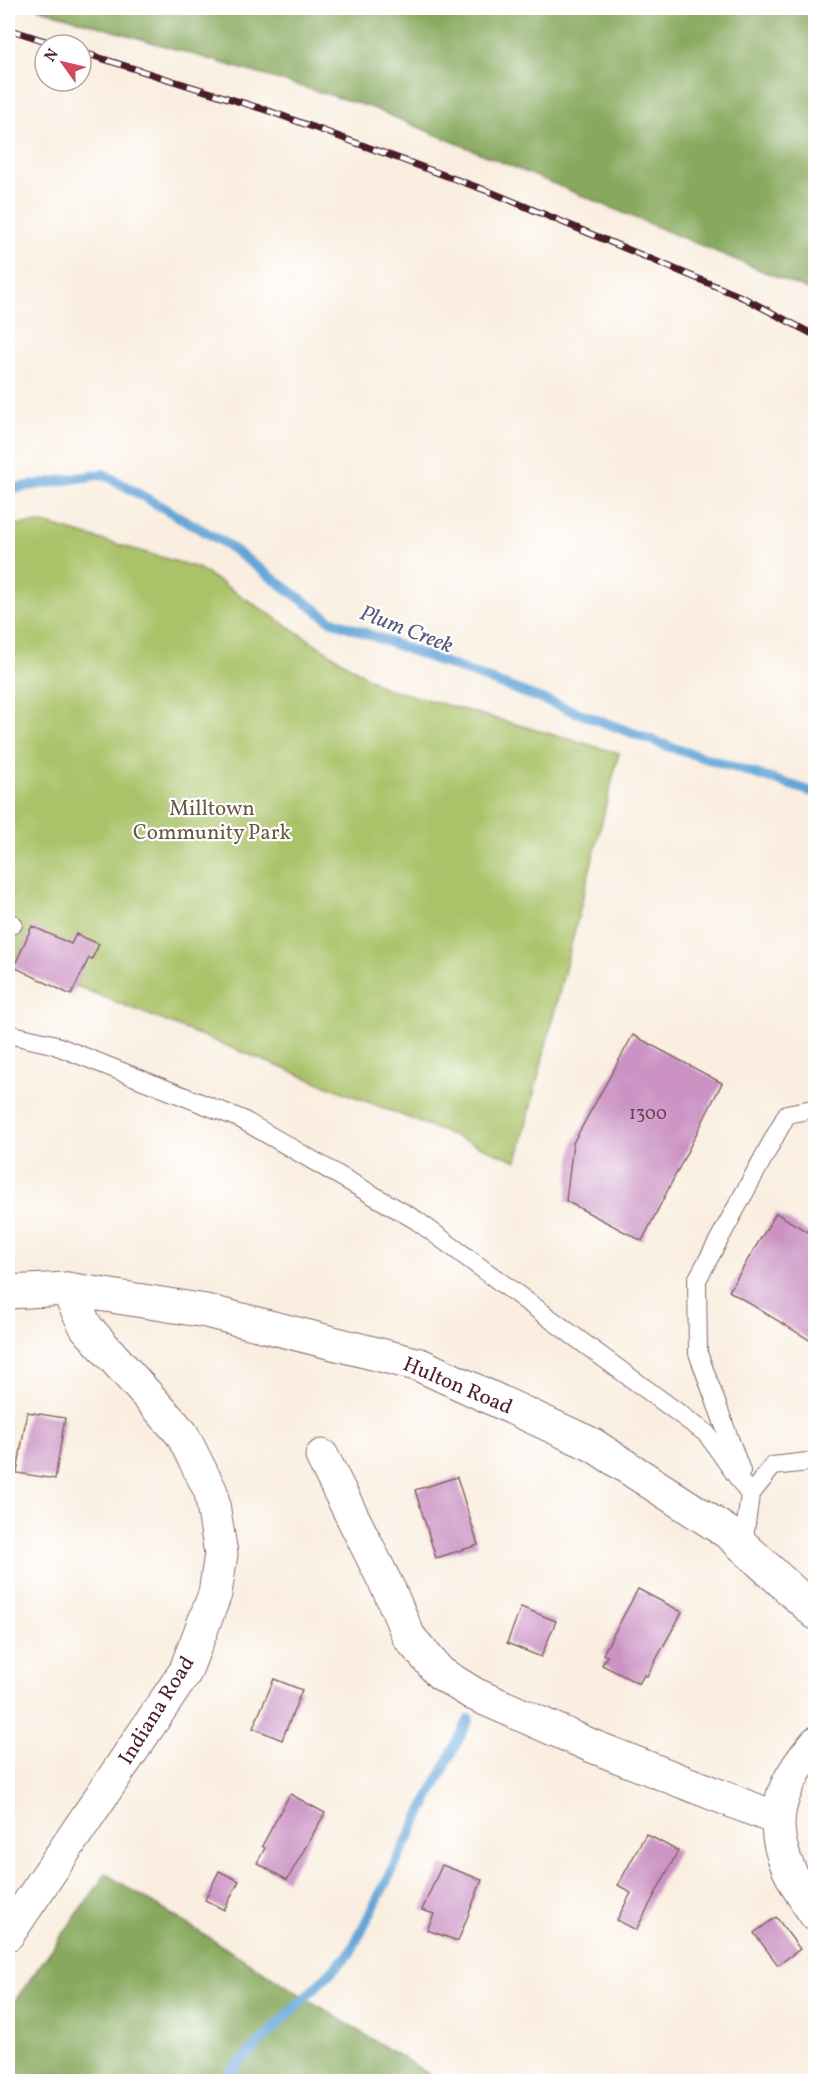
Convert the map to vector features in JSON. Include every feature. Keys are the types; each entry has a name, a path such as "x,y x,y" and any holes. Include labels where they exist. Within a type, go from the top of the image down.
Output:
{"street":[{"name":"Hulton Road","path":"8,1292 67,1289 206,1311 420,1365 593,1445 730,1534 816,1613"},
{"name":"Indiana Road","path":"8,1934 185,1672 215,1594 221,1554 211,1492 182,1434 86,1328 67,1289"},
{"path":"322,1456 390,1592 409,1637 440,1672 474,1694 592,1746 778,1819"},
{"path":"816,1743 801,1761 789,1782 779,1804 778,1819 781,1854 799,1890 816,1915"}],"lane":[{"path":"8,1034 52,1044 241,1119 416,1220 707,1434 750,1495"},
{"path":"743,1546 750,1495 698,1353 697,1280 787,1114 812,1109 816,1112"},
{"path":"750,1495 773,1466 816,1461"}],"green space":[{"path":"37,8 815,8 815,293 370,107"},
{"name":"Milltown Community Park","path":"44,523 198,568 382,687 619,753 517,1161 8,959 8,525"},
{"path":"106,1874 440,2081 8,2081 8,2010"}],"building":[{"path":"32,926 71,944 76,934 99,944 92,959 89,958 71,995 14,967"},
{"path":"633,1035 722,1083 642,1241 566,1201 573,1143"},
{"path":"776,1213 816,1237 816,1344 729,1291"},
{"path":"27,1412 65,1418 55,1479 17,1473"},
{"path":"457,1477 478,1545 436,1558 415,1490"},
{"path":"638,1589 682,1612 647,1676 644,1675 639,1684 602,1665 607,1656 603,1654"},
{"path":"521,1607 556,1621 541,1657 507,1643"},
{"path":"274,1679 302,1690 282,1740 253,1728"},
{"path":"290,1794 325,1813 287,1880 257,1863 265,1848 262,1846"},
{"path":"646,1834 678,1851 636,1930 617,1920 631,1893 618,1885"},
{"path":"442,1865 482,1880 458,1941 427,1930 434,1914 422,1910"},
{"path":"219,1871 239,1881 224,1910 205,1900"},
{"path":"776,1917 800,1949 778,1965 754,1933"}],"waterway":[{"name":"Plum Creek","path":"8,489 104,474 223,542 330,620 670,747 816,793"},
{"path":"220,2082 350,1953 469,1719"}],"railway":[{"path":"8,29 33,37"},
{"path":"93,56 269,111 493,193 744,298 816,336"}]}
